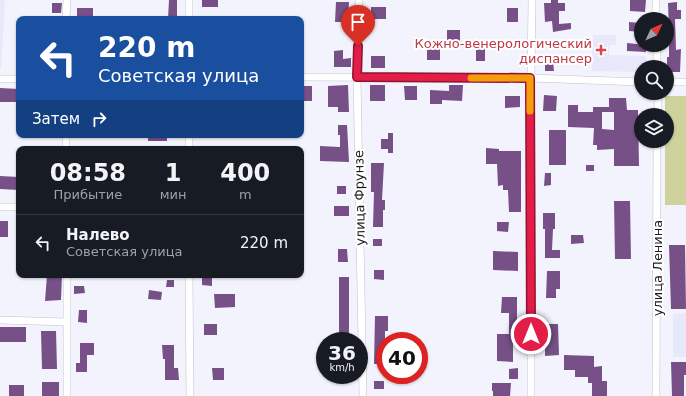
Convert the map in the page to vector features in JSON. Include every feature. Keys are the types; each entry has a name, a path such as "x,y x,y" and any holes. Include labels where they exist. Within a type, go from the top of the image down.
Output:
{"street":[{"path":"66,16 67,0"},
{"path":"189,0 189,16"},
{"name":"улица Фрунзе","path":"359,0 357,77 363,396"},
{"path":"531,396 530,78 532,0"},
{"path":"656,0 656,12"},
{"path":"304,77 530,78 634,82"},
{"path":"0,79 16,79"},
{"path":"674,82 686,82"},
{"name":"улица Ленина","path":"656,396 657,148"},
{"path":"0,207 16,207"},
{"path":"67,278 67,396"},
{"path":"189,278 190,396"},
{"path":"0,320 66,322"}],"shaded area":[{"path":"0,0 5,0 1,69 0,69"},
{"name":"Кожно-венерологический диспансер","path":"593,35 616,35 616,45 609,45 609,55 646,56 646,60 634,60 634,72 592,71"},
{"path":"686,313 686,357 673,357 673,314"}],"green space":[{"path":"674,96 686,96 686,205 665,205 665,148 674,148 674,108 665,108 665,100 674,100"}],"building":[{"path":"169,0 177,0 177,16 168,16"},
{"path":"202,0 218,0 218,7 202,7"},
{"path":"551,0 558,0 558,3 565,3 565,11 559,11 559,24 571,23 571,29 553,32 552,21 545,22 544,3 551,3"},
{"path":"630,0 646,0 645,12 630,11"},
{"path":"336,2 349,2 348,22 335,22"},
{"path":"677,2 677,10 681,10 681,19 675,19 676,50 681,49 680,72 674,72 674,60 667,60 667,57 669,57 669,52 674,52 674,12 668,12 668,3"},
{"path":"52,3 62,3 61,13 52,13"},
{"path":"371,7 386,7 386,19 371,19"},
{"path":"77,8 93,8 93,16 77,16"},
{"path":"507,8 518,8 518,22 507,22"},
{"path":"629,22 634,22 634,31 629,31"},
{"path":"447,30 460,30 460,47 447,47"},
{"path":"427,42 440,42 440,60 427,60"},
{"path":"627,43 634,44 634,51 627,51"},
{"path":"476,49 485,49 485,61 476,61"},
{"path":"343,50 343,59 351,58 351,67 334,67 334,51"},
{"path":"371,56 385,56 385,68 371,68"},
{"path":"553,61 554,71 545,71 545,62"},
{"path":"348,85 349,112 338,112 338,107 328,107 328,86"},
{"path":"370,85 385,85 385,101 370,101"},
{"path":"449,85 463,85 462,101 442,100 442,104 430,104 430,90 449,91"},
{"path":"304,86 312,86 312,101 304,101"},
{"path":"404,86 417,86 417,100 405,100"},
{"path":"0,88 16,89 16,102 0,102"},
{"path":"544,95 557,96 556,111 543,111"},
{"path":"505,96 520,96 520,107 505,108"},
{"path":"609,98 626,98 627,110 634,110 634,148 639,148 639,166 614,166 614,149 597,150 597,145 593,145 594,128 568,127 568,105 578,105 578,112 593,112 593,107 609,107","holes":["602,112 614,112 614,130 602,129"]},
{"path":"338,125 347,125 349,162 320,161 320,146 340,147"},
{"path":"549,130 566,130 566,165 549,165"},
{"path":"388,133 393,133 393,153 388,153 388,149 381,149 381,139 388,139"},
{"path":"148,138 167,138 167,141 148,141"},
{"path":"486,148 499,149 499,151 521,151 521,212 509,212 508,190 503,190 503,185 498,186 497,164 486,164"},
{"path":"371,163 384,163 382,200 385,200 385,210 383,210 383,227 373,227 374,192 371,192"},
{"path":"586,165 594,165 594,171 586,171"},
{"path":"545,173 551,173 551,185 544,186"},
{"path":"0,176 16,177 16,190 0,189"},
{"path":"337,186 346,186 346,194 337,194"},
{"path":"614,201 630,201 631,259 615,259"},
{"path":"334,206 349,206 349,216 334,216"},
{"path":"543,213 555,213 555,229 553,229 552,250 560,250 560,258 545,258 545,229 543,229"},
{"path":"0,221 8,221 8,237 0,237"},
{"path":"497,222 509,222 508,232 497,231"},
{"path":"571,235 583,235 584,243 571,244"},
{"path":"373,239 382,239 382,246 373,246"},
{"path":"669,245 685,245 686,309 671,309"},
{"path":"338,249 347,249 348,262 338,262"},
{"path":"493,251 518,252 518,271 493,270"},
{"path":"374,270 384,270 384,280 374,279"},
{"path":"547,271 560,271 560,289 556,289 556,298 546,298"},
{"path":"339,277 349,277 349,332 339,332"},
{"path":"47,278 62,278 61,300 45,301"},
{"path":"202,278 212,278 212,286 202,285"},
{"path":"167,280 174,280 174,287 166,287"},
{"path":"74,286 84,286 85,293 74,294"},
{"path":"149,290 162,292 161,300 148,299"},
{"path":"214,294 235,294 235,307 215,308"},
{"path":"502,297 517,297 517,344 513,344 513,362 497,361 497,334 509,334 509,313 501,313"},
{"path":"79,310 87,310 87,323 78,322"},
{"path":"375,316 388,316 388,331 376,332 376,364 374,364"},
{"path":"204,324 217,324 217,335 204,335"},
{"path":"545,324 558,324 559,355 545,356"},
{"path":"0,327 26,327 26,342 0,342"},
{"path":"41,331 56,331 57,369 42,369"},
{"path":"80,343 94,343 94,355 87,355 87,372 76,372 76,363 80,363"},
{"path":"162,345 174,345 174,368 178,368 179,380 165,380 165,359 163,359"},
{"path":"564,355 594,356 594,367 602,366 602,381 607,381 607,396 592,396 592,383 588,383 588,377 575,377 575,370 564,370"},
{"path":"671,362 686,362 686,375 684,375 684,396 672,396"},
{"path":"212,368 224,368 224,380 213,380"},
{"path":"518,368 518,379 509,379 509,369"},
{"path":"374,381 376,381 376,384 384,384 384,389 374,389"},
{"path":"42,382 59,382 59,396 42,396"},
{"path":"492,383 511,383 510,396 493,396"},
{"path":"9,385 24,385 24,396 9,396"}],"slow traffic":[{"path":"471,78 530,78 530,111"}],"place":[{"name":"Кожно-венерологический диспансер","path":"601,50"}],"route":[{"path":"358,46 357,77 530,78 531,334"}]}
